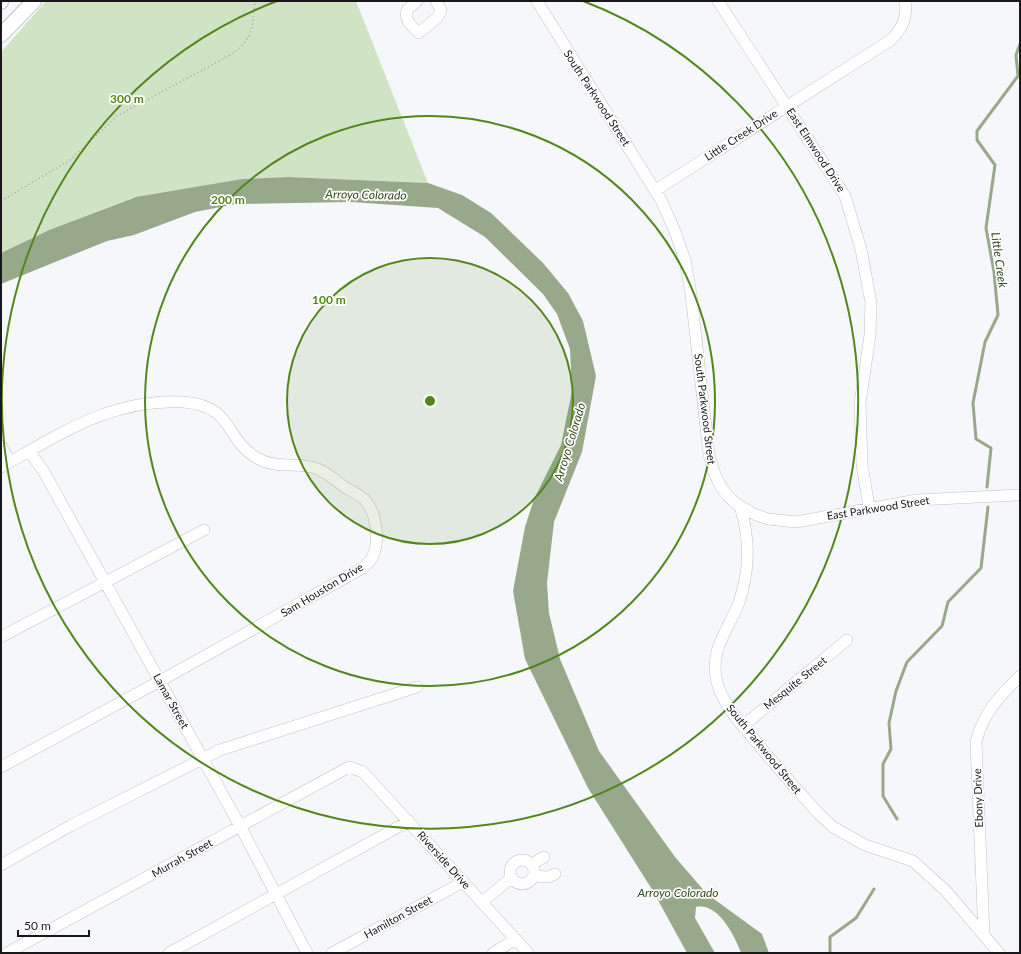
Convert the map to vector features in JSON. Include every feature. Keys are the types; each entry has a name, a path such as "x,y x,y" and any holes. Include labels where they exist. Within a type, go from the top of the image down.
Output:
{"main road":[{"path":"1,35 34,1"}],"street":[{"path":"417,1 406,10 406,15 407,21 419,34 438,17 441,10 436,1"},
{"name":"South Parkwood Street","path":"536,1 656,190 674,229 685,260 691,294 709,454 712,468 725,492 740,506 747,548 746,575 737,606 716,651 715,667 717,683 723,698 743,726 819,814 833,827 865,845 914,861 946,891 999,953"},
{"name":"East Elmwood Drive","path":"718,1 845,196 861,249 871,303 870,335 860,403 862,465 869,507"},
{"name":"Little Creek Drive","path":"656,190 891,40 900,30 905,20 905,1"},
{"name":"Sam Houston Drive","path":"1,767 160,681 361,569 370,561 374,551 376,530 371,509 365,499 325,472 303,466 279,466 255,457 245,448 216,412 196,404 150,402 118,408 103,413 5,465"},
{"path":"1,446 5,465"},
{"name":"Lamar Street","path":"29,451 44,472 160,681 240,826 307,953"},
{"name":"East Parkwood Street","path":"740,506 756,515 768,519 796,522 869,507 917,500 1020,495"},
{"path":"1,638 204,530"},
{"name":"Mesquite Street","path":"743,726 847,640"},
{"name":"Ebony Drive","path":"984,935 976,742 979,727 986,714 1020,676"},
{"path":"1,865 76,823 220,750 417,687"},
{"name":"Murrah Street","path":"7,953 349,767 359,769"},
{"name":"Riverside Drive","path":"359,769 409,821 528,953"},
{"path":"169,953 409,821"},
{"path":"532,864 544,857"},
{"path":"517,860 525,860 532,864 534,876 529,882 521,884 511,878 511,866 517,860"},
{"path":"534,876 548,877 555,874"},
{"path":"482,902 511,878"},
{"name":"Hamilton Street","path":"332,953 463,882"},
{"path":"493,953 516,939"}],"path":[{"path":"1,201 70,160 117,116 232,54 245,44 252,30 255,1"}],"shaded area":[{"path":"46,1 356,1 428,183 289,177 242,179 132,198 49,230 1,253 1,52"}],"water":[{"name":"Arroyo Colorado","path":"289,177 428,183 462,195 491,213 543,263 568,293 583,321 596,376 582,452 554,522 547,583 549,613 560,659 599,751 675,857 707,894 762,934 769,953 741,953 735,938 718,915 704,907 696,907 695,918 715,953 687,953 653,891 588,788 525,659 513,591 525,527 534,499 561,445 572,391 570,349 557,314 543,294 485,237 438,208 351,202 236,204 195,212 134,235 107,241 1,284 1,253 49,230 136,197 242,179"}],"waterway":[{"name":"Little Creek","path":"987,487 991,448 976,439 973,403 985,342 998,315 994,272 986,228 995,165 977,140 977,131 1018,76 1016,55 1020,44"},
{"name":"Little Creek","path":"897,819 883,796 883,764 891,749 889,723 896,691 907,662 942,626 948,602 981,568 988,507"},
{"name":"Little Creek","path":"830,953 830,937 856,918 874,889"}]}
